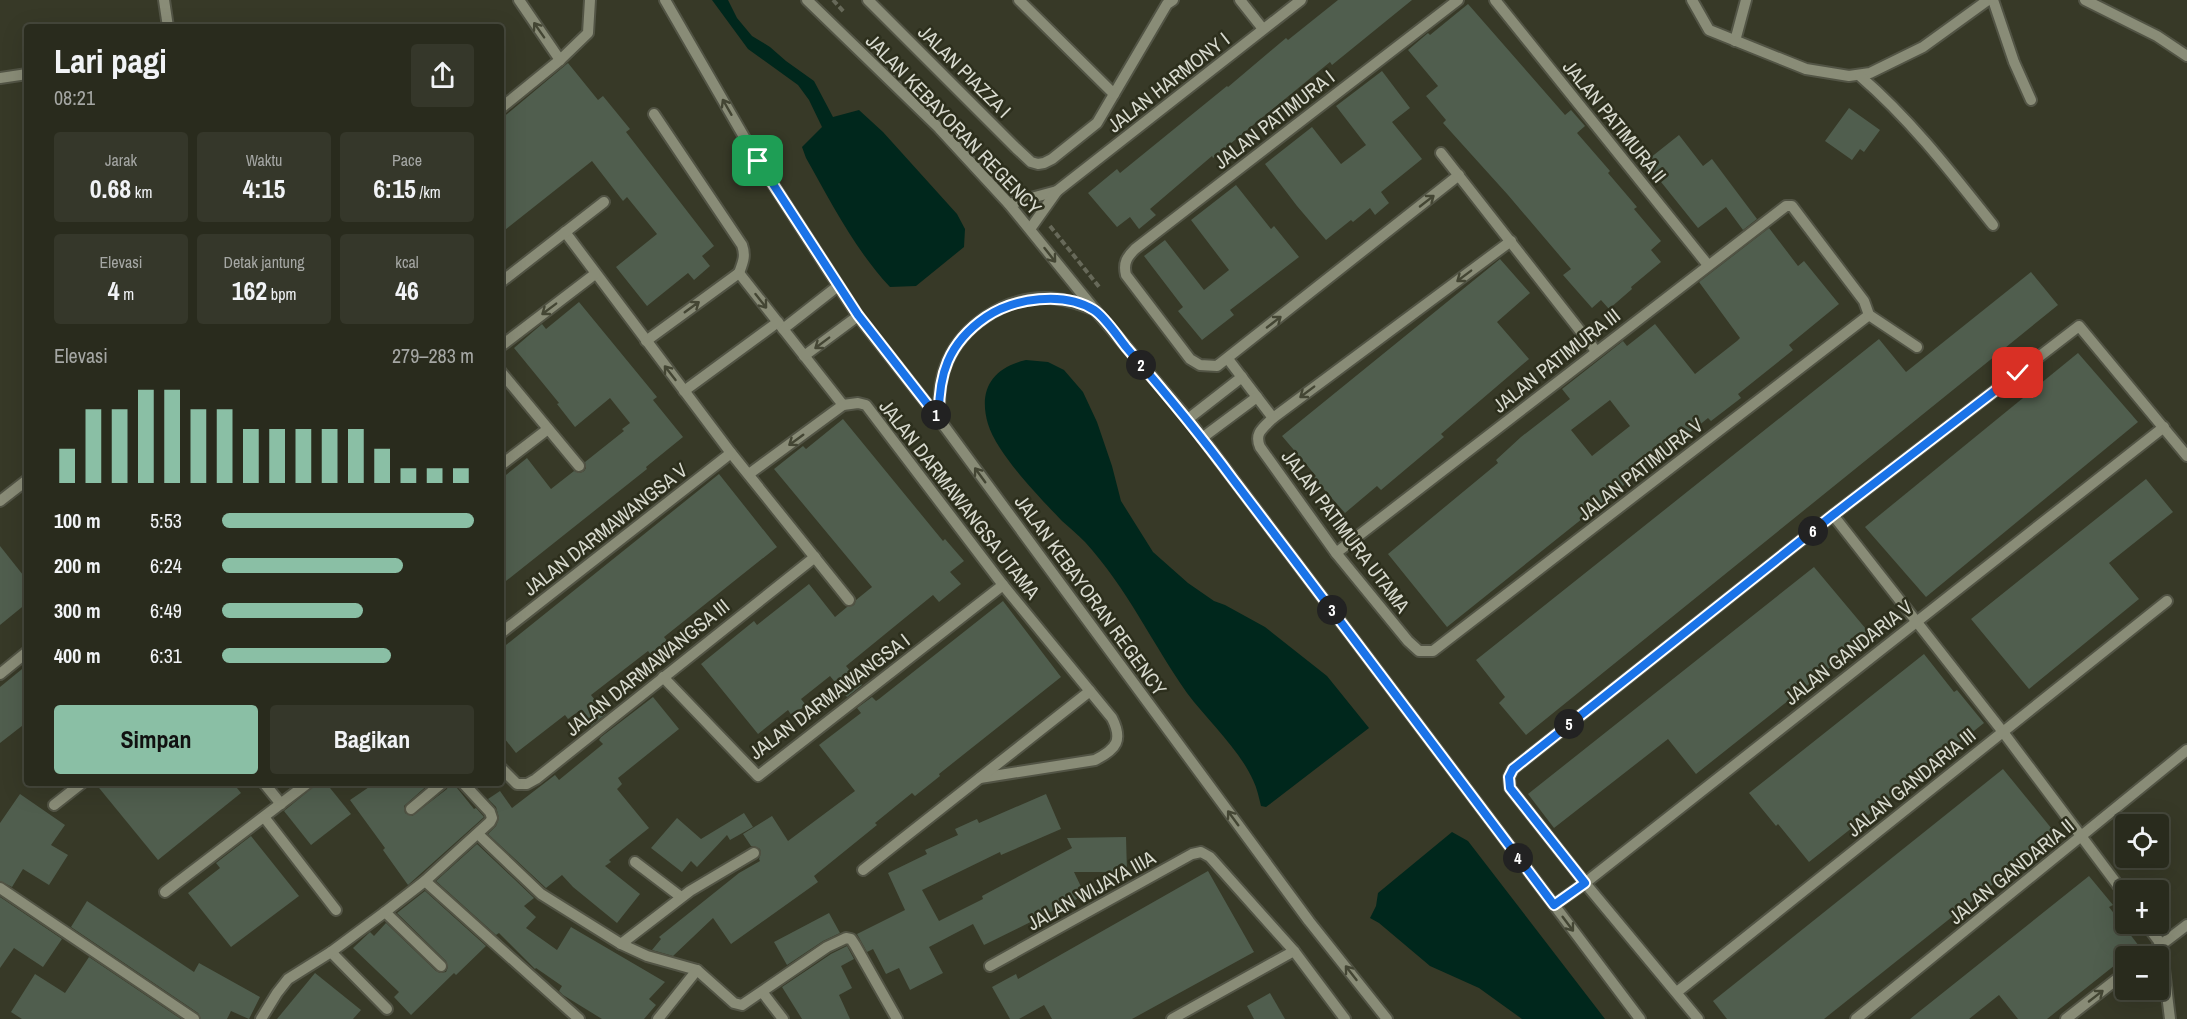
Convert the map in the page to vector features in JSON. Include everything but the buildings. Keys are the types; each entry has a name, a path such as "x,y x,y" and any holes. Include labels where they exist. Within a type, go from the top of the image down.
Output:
{"street":[{"path":"164,0 168,24"},
{"path":"519,0 560,60"},
{"path":"504,106 560,60 588,33 590,0"},
{"name":"JALAN KEBAYORAN REGENCY","path":"665,0 758,161 858,315 939,419 1309,921 1387,1019"},
{"name":"JALAN KEBAYORAN REGENCY","path":"807,0 939,128 1009,204 1188,419 1640,1019"},
{"name":"JALAN PIAZZA I","path":"868,0 1031,162 1038,164 1052,159 1097,123 1114,94"},
{"path":"1019,0 1114,94 1168,1"},
{"path":"1240,0 1263,29"},
{"name":"JALAN HARMONY I","path":"1030,229 1057,191 1301,0"},
{"name":"JALAN PATIMURA I","path":"1228,359 1217,366 1209,367 1194,362 1126,275 1125,263 1135,249 1458,0"},
{"name":"JALAN PATIMURA II","path":"1495,0 1708,265"},
{"path":"1692,0 1709,30 1806,69 1850,76 1870,73 1923,47 1988,0"},
{"path":"1735,40 1746,0"},
{"path":"1993,0 2014,62 2031,100"},
{"path":"2085,0 2157,36 2187,56"},
{"path":"0,78 24,74"},
{"path":"1860,75 1891,103 1928,144 1993,225"},
{"path":"646,341 739,273 745,252 654,114"},
{"path":"1441,153 1596,351"},
{"path":"1273,418 1228,359 1459,175"},
{"name":"JALAN HARMONY I","path":"1009,204 1057,191"},
{"path":"504,280 604,202"},
{"name":"JALAN PATIMURA III","path":"1336,553 1786,206 1792,206 1864,301 1869,315"},
{"path":"565,232 731,453 849,600"},
{"name":"JALAN PATIMURA UTAMA","path":"1433,651 1419,651 1408,641 1336,553 1257,440 1258,432 1273,418 1511,241"},
{"path":"739,273 843,405 749,474"},
{"path":"504,344 595,274"},
{"path":"684,391 838,286"},
{"path":"939,419 939,393 945,368 956,345 973,326 995,311 1028,300 1045,298 1070,301 1095,310"},
{"path":"804,356 858,315"},
{"path":"1869,315 1917,347"},
{"name":"JALAN PATIMURA V","path":"1433,651 1869,315"},
{"path":"1698,1019 1510,788 1509,777 1513,769 1833,515 2079,326 2187,456"},
{"path":"504,376 579,466"},
{"path":"1188,419 1242,377"},
{"path":"1202,438 1257,397"},
{"name":"JALAN DARMAWANGSA UTAMA","path":"843,405 858,403 867,405 1003,585 1112,718 1118,732 1118,741 1106,754 1095,760 980,778"},
{"name":"JALAN GANDARIA V","path":"1554,905 1585,883 2164,427"},
{"path":"504,463 548,429"},
{"name":"JALAN DARMAWANGSA V","path":"504,631 731,453"},
{"path":"0,501 24,485"},
{"path":"1833,515 2003,732 2115,882"},
{"name":"JALAN DARMAWANGSA III","path":"504,771 517,784 527,784 814,556"},
{"name":"JALAN DARMAWANGSA I","path":"663,677 758,776 1003,585"},
{"name":"JALAN GANDARIA III","path":"1677,992 2167,601"},
{"path":"0,674 24,654"},
{"path":"863,870 1090,692"},
{"name":"JALAN GANDARIA II","path":"1856,1019 2187,750"},
{"path":"54,805 78,786"},
{"path":"266,786 281,804"},
{"path":"165,892 304,786"},
{"path":"411,809 438,786"},
{"path":"261,1019 288,979 332,952 425,881 490,822 492,815 466,786"},
{"path":"264,817 336,910"},
{"path":"478,834 541,894 621,944 647,956 697,970 738,1005 763,993 837,940 848,938 855,945 897,1019"},
{"name":"JALAN WIJAYA IIIA","path":"990,966 1192,854 1201,852 1210,857 1294,951"},
{"path":"621,944 681,897 754,853"},
{"path":"635,862 681,897"},
{"path":"425,881 579,1019"},
{"path":"0,888 194,1019"},
{"path":"385,912 441,966"},
{"path":"2159,946 2187,925"},
{"path":"2154,934 2161,944 2170,1019"},
{"path":"1172,1019 1294,951 1345,1019"},
{"path":"332,952 387,1008"},
{"path":"658,1019 697,970"},
{"path":"2066,1019 2115,981"},
{"path":"763,993 783,1019"}],"shaded area":[{"path":"712,0 728,0 737,18 752,36 814,81 833,117 859,110 883,132 957,214 965,229 964,247 916,286 890,287 855,242 806,158 802,147 822,127 809,100 798,85 748,49"},
{"path":"1026,360 1048,362 1064,370 1083,392 1097,422 1121,501 1153,552 1188,583 1214,601 1265,627 1327,676 1369,728 1266,807 1261,806 1254,783 1240,757 1187,693 1114,578 1085,542 1062,521 1020,475 993,436 985,412 985,401 990,382 1004,369"},
{"path":"1452,832 1468,841 1605,1019 1522,1019 1479,988 1430,966 1370,918 1376,906 1378,893"}],"route":[{"path":"758,161 858,315 939,419 939,393 945,368 956,345 973,326 995,311 1019,302 1045,298 1070,301 1095,310 1188,419 1554,905 1585,883 1510,788 1508,783 1513,769 1833,515 2018,373"}]}
